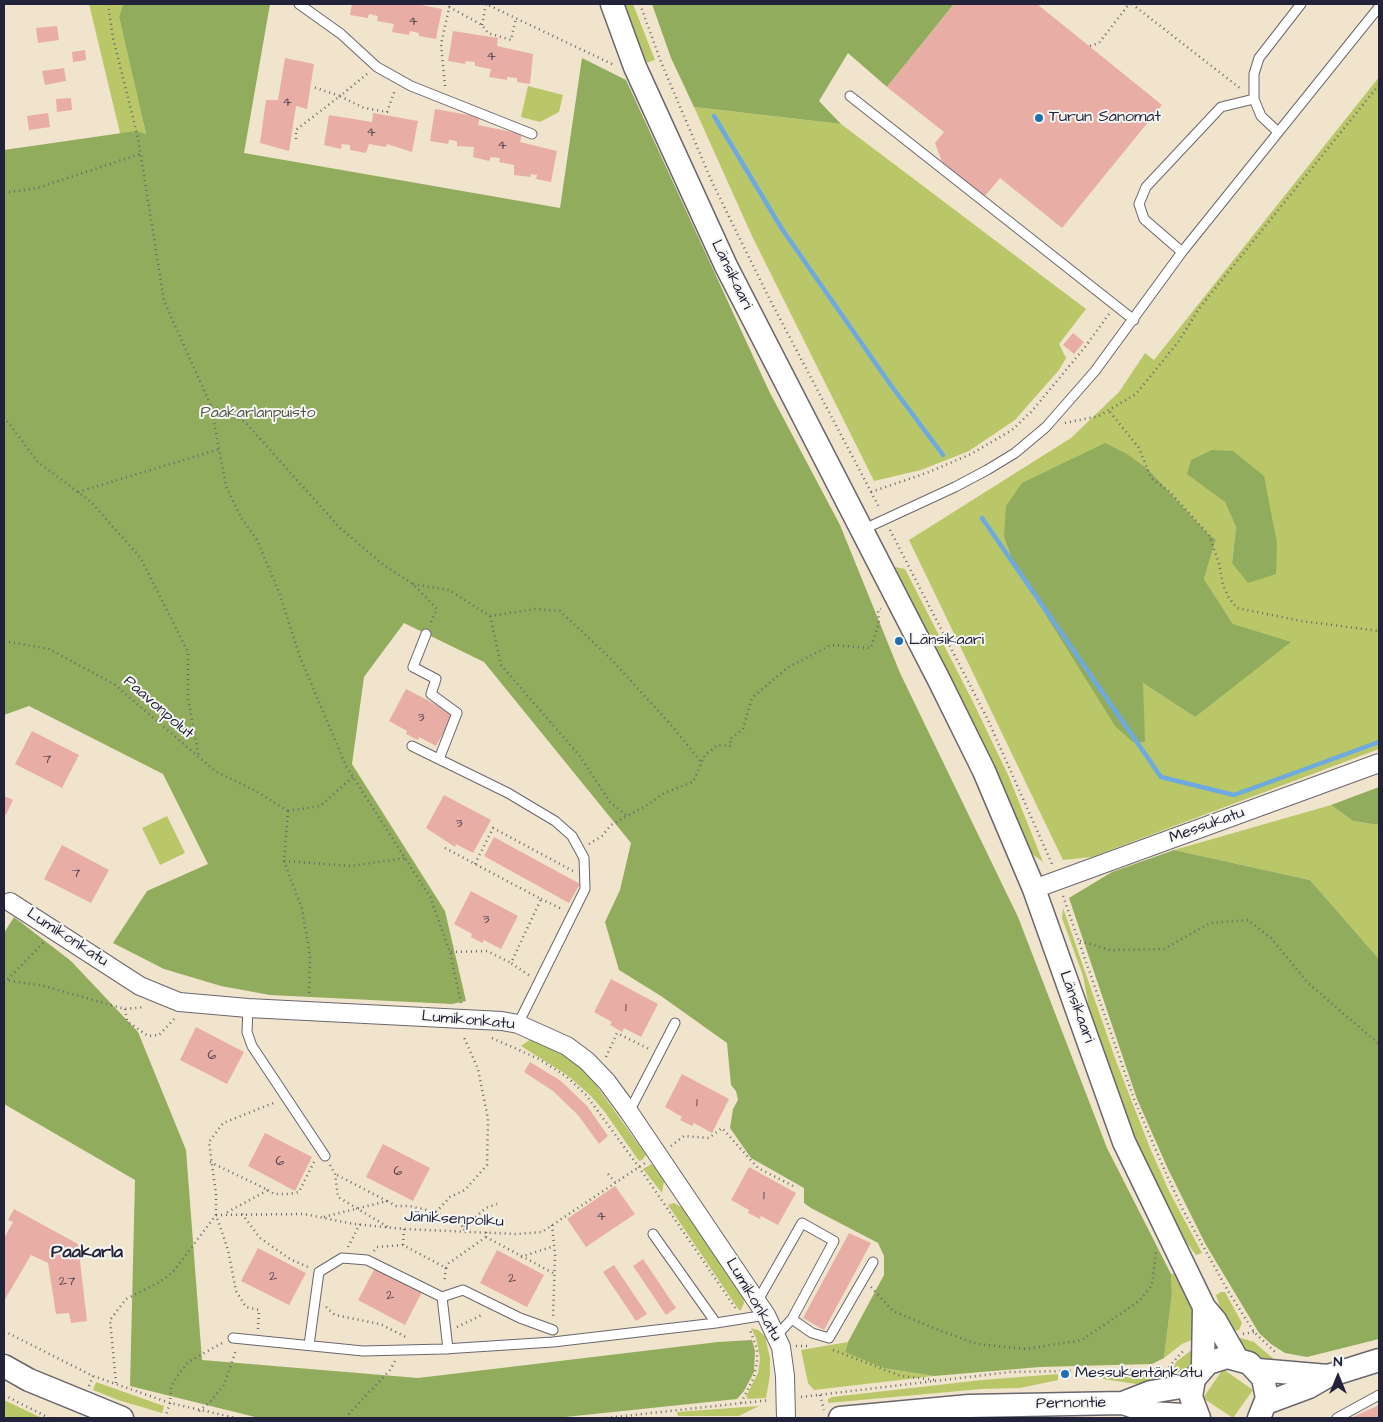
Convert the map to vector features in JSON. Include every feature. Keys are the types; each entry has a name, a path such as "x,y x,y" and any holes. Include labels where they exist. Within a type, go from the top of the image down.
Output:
{"street":[{"name":"Länsikaari","path":"612,4 635,67 726,266 984,771 1034,890 1124,1142 1204,1307 1215,1320 1236,1357"},
{"name":"Messukatu","path":"1034,890 1379,763"},
{"name":"Lumikonkatu","path":"10,902 140,986 181,1009 248,1008 463,1024 518,1024 567,1046 587,1061 607,1082 663,1152 777,1335 784,1360 786,1418"},
{"name":"Länsikaari","path":"1198,1417 1191,1397 1198,1374 1204,1307"},
{"path":"1236,1357 1258,1370 1266,1386 1262,1411"},
{"name":"Pernontie","path":"1123,1404 1151,1392 1175,1388 1198,1374 1216,1359 1236,1357"},
{"path":"1262,1411 1328,1376 1379,1360"},
{"path":"4,1366 29,1380 122,1418"},
{"path":"1258,1370 1328,1376"},
{"name":"Pernontie","path":"840,1418 969,1406 1123,1404 1152,1413 1198,1417"}],"lane":[{"path":"299,4 341,34 377,67 447,100 532,134"},
{"path":"1278,132 1261,116 1254,99 1254,74 1259,58 1301,4"},
{"path":"862,530 987,470 1014,453 1046,427 1095,371 1182,252 1379,7"},
{"path":"850,96 1134,320"},
{"path":"1182,252 1144,219 1139,204 1146,187 1221,107 1254,99"},
{"path":"426,634 413,668 436,679 431,694 457,713 439,759"},
{"path":"412,746 508,793 555,821 572,836 584,858 585,889 518,1024"},
{"path":"248,1008 247,1032 252,1046 322,1152"},
{"path":"630,1112 676,1023"},
{"path":"236,1338 363,1350 448,1349 553,1342 716,1323 742,1318 761,1309 802,1223 834,1241 792,1319 777,1335"},
{"path":"653,1234 716,1323"},
{"path":"309,1345 319,1272 342,1258 367,1260 442,1297 463,1290 496,1308 553,1330"},
{"path":"792,1319 812,1334 829,1338 873,1262"},
{"path":"442,1297 448,1349"},
{"path":"1337,1418 1379,1395"},
{"path":"1123,1404 1143,1418"}],"path":[{"path":"108,4 113,38 140,154 164,301 192,358 211,406 226,486 242,519 257,540 279,592 300,656 353,776 430,897 450,952 461,1005 463,1024 461,1030 478,1069 488,1119 487,1165 466,1190 450,1197 436,1212"},
{"path":"482,25 486,4 623,69"},
{"path":"1090,46 1099,44 1131,4 1254,99"},
{"path":"447,100 442,64 442,44 450,5 482,25 488,33 511,40 516,17"},
{"path":"296,140 296,130 377,67"},
{"path":"312,87 340,96 364,108 387,112 399,79"},
{"path":"1046,427 1099,416 1136,394 1179,341 1198,310 1379,85"},
{"path":"4,193 37,188 140,154"},
{"path":"871,492 929,472 971,454 1012,430 1032,411 1072,364 1116,306"},
{"path":"211,406 245,422 340,528 385,566 413,584 437,609 426,634"},
{"path":"1110,411 1138,448 1151,478 1170,492 1209,535 1219,563 1223,585 1229,598 1237,608 1302,621 1379,631"},
{"path":"4,417 38,462 90,501 140,558 188,652 188,698 199,758"},
{"path":"78,492 220,448"},
{"path":"413,584 449,590 490,616 535,609 560,611 610,658 672,726 702,763"},
{"path":"580,850 602,836 611,825 664,793 693,782 705,755 718,745 731,746 730,739 743,729 752,698 787,668 831,645 871,648 879,623 878,610 883,608"},
{"path":"490,616 501,665 579,755 610,802 627,816"},
{"name":"Paavonpolut","path":"4,641 50,649 114,684 215,771 254,790 288,811"},
{"path":"309,980 310,956 302,908 284,861 288,811 320,806 353,776"},
{"path":"475,864 493,828 584,877"},
{"path":"445,848 573,914"},
{"path":"284,861 351,866 405,858"},
{"path":"511,963 541,899"},
{"path":"1079,941 1110,950 1164,949 1210,923 1248,920 1271,938 1308,983 1379,1044"},
{"path":"5,981 56,930"},
{"path":"450,952 488,951 511,963 539,983"},
{"path":"5,981 44,986 124,1009 181,1009"},
{"path":"124,1009 127,1021 148,1036 159,1035 181,1009"},
{"path":"604,1060 617,1033 659,1054"},
{"path":"488,1036 533,1056 567,1077 601,1113 639,1167 742,1318 755,1341 758,1357 754,1377 741,1404"},
{"path":"257,1340 260,1310 246,1308 236,1291 228,1250 216,1215 216,1194 210,1162 209,1142 222,1123 286,1097"},
{"name":"Jäniksenpolku","path":"216,1215 304,1214 360,1224 404,1229 464,1229 516,1234 542,1232 684,1136 696,1139 709,1138 722,1128 758,1168 795,1187"},
{"path":"210,1162 274,1194 289,1194 299,1192 322,1152 335,1174 338,1197 390,1227"},
{"path":"335,1174 396,1206 409,1206 436,1212 464,1229 486,1208 497,1204"},
{"path":"608,1174 615,1182"},
{"path":"223,1215 235,1206 268,1190"},
{"path":"323,1217 358,1210 387,1201"},
{"path":"242,1214 260,1238 290,1259 319,1272"},
{"path":"116,1384 110,1320 126,1299 158,1283 172,1273 216,1215"},
{"path":"863,1279 893,1311 977,1344 1026,1349 1082,1340 1139,1301 1152,1285 1153,1265 1163,1221"},
{"path":"342,1258 360,1224"},
{"path":"552,1225 554,1246 553,1330"},
{"path":"403,1245 404,1229"},
{"path":"486,1232 486,1237"},
{"path":"486,1237 554,1273"},
{"path":"442,1297 446,1268 450,1263 486,1237"},
{"path":"367,1260 377,1247 403,1245 446,1268"},
{"path":"521,1257 554,1246"},
{"path":"1208,1269 1214,1266"},
{"path":"315,1296 335,1315 380,1324 409,1339 406,1350 346,1418"},
{"path":"446,1333 496,1308"},
{"path":"4,1331 63,1362 116,1384 170,1403 236,1418"},
{"path":"165,1418 170,1403 172,1387 188,1362 236,1338 235,1359 224,1385 210,1402 199,1411"},
{"path":"796,1346 812,1345"},
{"path":"606,1418 1010,1372 1167,1369 1175,1358 1192,1345"},
{"path":"828,1348 901,1376 939,1380"},
{"path":"4,1395 49,1418"},
{"path":"820,1395 825,1418"}],"green space":[{"path":"89,4 123,4 119,17 146,134 120,133"},
{"name":"Paakarlanpuisto","path":"123,4 270,4 244,153 560,208 582,58 626,80 769,391 840,525 900,673 1018,917 1107,1148 1171,1274 1172,1293 1164,1358 1152,1364 1040,1367 934,1376 883,1368 845,1352 848,1342 884,1275 884,1256 878,1243 811,1208 804,1203 804,1188 751,1158 730,1128 733,1109 738,1100 736,1091 731,1085 727,1043 661,996 619,970 605,922 620,890 631,843 484,662 404,623 364,677 352,764 445,911 466,1001 452,1004 270,995 221,986 164,969 113,943 147,891 208,864 163,774 29,706 4,715 4,150 136,131 146,134 119,17"},
{"path":"622,4 633,4 655,60 643,64"},
{"path":"652,4 954,4 887,87 848,53 819,101 841,124 694,107 671,58"},
{"path":"1379,77 1379,749 1092,857 1063,860 909,540 1071,438 1119,392 1145,353 1154,360","holes":["1149,470 1209,535 1216,539 1204,579 1233,624 1195,717 1143,683","1225,501 1276,574 1232,563 1236,527"]},
{"path":"528,86 563,95 559,112 540,122 521,117"},
{"path":"694,107 841,124 1086,309 1059,344 1066,358 1059,370 1015,420 969,451 921,470 874,481 752,236"},
{"path":"1105,443 1127,454 1149,470 1209,535 1216,539 1204,579 1233,624 1291,642 1195,717 1143,683 1145,742 1133,742 1115,726 1014,564 1004,536 1006,506 1022,483"},
{"path":"1212,450 1233,451 1264,476 1277,543 1276,574 1248,583 1232,563 1236,527 1225,502 1187,474 1191,460"},
{"path":"895,567 905,569 973,702 1009,777 1043,862 1031,853"},
{"path":"1379,787 1379,825 1353,821 1331,805"},
{"path":"1331,805 1353,821 1379,825 1379,959 1310,880 1174,850"},
{"path":"167,816 185,853 160,865 142,828"},
{"path":"1174,850 1310,880 1379,959 1379,1339 1307,1357 1285,1353 1259,1333 1206,1245 1168,1169 1137,1099 1069,898 1112,872"},
{"path":"1063,908 1116,1061 1150,1148 1169,1191 1202,1253 1196,1255 1181,1235 1138,1150 1095,1039 1083,976 1062,918"},
{"path":"14,917 71,961 138,1032 186,1150 202,1360 418,1378 718,1342 752,1340 755,1351 754,1372 744,1391 737,1399 556,1418 259,1418 130,1386 135,1180 4,1104 4,933"},
{"path":"531,1039 560,1052 577,1064 596,1085 646,1155 642,1160 639,1161 604,1111 590,1095 567,1075 521,1046"},
{"path":"652,1164 664,1181 662,1193 643,1169"},
{"path":"674,1203 683,1208 743,1297 744,1303 741,1310 739,1310 668,1205"},
{"path":"1177,1273 1194,1310 1198,1337 1182,1344 1164,1358 1172,1293 1171,1274"},
{"path":"1225,1292 1242,1323 1239,1330 1228,1331 1216,1295"},
{"path":"751,1328 758,1330 765,1336 770,1358 770,1375 766,1398 748,1399 746,1396 758,1373 760,1358 756,1338"},
{"path":"1241,1338 1254,1342 1277,1362 1279,1368 1238,1348 1232,1339"},
{"path":"848,1342 845,1351 883,1368 934,1376 814,1390 808,1383 801,1350"},
{"path":"1198,1345 1190,1371 1172,1381 1171,1374 1176,1362"},
{"path":"1223,1369 1253,1390 1233,1418 1203,1398"},
{"path":"1103,1373 1155,1373 1163,1381 1136,1384 1103,1379"},
{"path":"1058,1374 1058,1380 1020,1388 981,1389 828,1403 828,1399 832,1397 982,1380"},
{"path":"96,1382 164,1406 162,1413 118,1400 93,1390"},
{"path":"4,1400 42,1418 4,1418"},
{"path":"759,1406 739,1416 678,1416 677,1412"}],"building":[{"path":"352,4 416,4 442,9 436,39 419,36 419,33 410,31 409,35 392,32 394,24 377,21 378,16 369,14 368,18 350,15"},
{"name":"Turun Sanomat","path":"954,4 1037,4 1162,105 1062,228 1000,178 985,196 942,162 935,143 944,132 887,87"},
{"path":"57,26 59,40 38,43 36,28"},
{"path":"453,31 498,38 497,46 533,54 530,84 517,82 517,78 507,77 507,80 489,77 491,69 475,66 475,62 466,61 465,64 448,61"},
{"path":"85,50 86,60 73,62 72,52"},
{"path":"285,58 314,64 307,109 296,106 289,151 260,143 266,100 278,100"},
{"path":"64,68 66,81 45,85 42,71"},
{"path":"71,98 72,110 57,112 56,99"},
{"path":"435,109 480,117 478,125 522,134 520,142 557,151 551,182 536,179 537,175 531,174 531,177 514,175 514,165 499,162 500,158 491,157 489,161 473,157 474,147 457,146 457,141 449,140 448,144 430,141"},
{"path":"48,113 50,127 29,130 27,116"},
{"path":"373,113 418,121 412,152 387,144 386,147 369,144 366,153 350,150 350,145 342,144 341,149 324,145 329,115 372,122"},
{"path":"1073,333 1084,342 1074,354 1063,345"},
{"path":"406,689 454,714 436,746 419,737 418,740 406,734 407,731 389,721"},
{"path":"32,731 79,755 62,788 15,764"},
{"path":"444,795 491,820 473,853 456,844 455,847 426,828"},
{"path":"4,796 13,800 6,815 4,814"},
{"path":"494,837 580,884 569,903 484,856"},
{"path":"62,845 109,870 91,903 44,879"},
{"path":"471,891 518,916 501,949 484,940 482,943 471,937 472,934 454,924"},
{"path":"611,979 658,1004 641,1037 624,1028 622,1032 610,1025 612,1022 594,1012"},
{"path":"196,1027 244,1052 227,1084 180,1060"},
{"path":"530,1062 561,1081 587,1106 608,1136 599,1144 578,1115 553,1091 524,1072"},
{"path":"682,1074 729,1099 712,1133 694,1123 692,1126 680,1120 682,1117 665,1107"},
{"path":"265,1133 312,1157 295,1191 248,1166"},
{"path":"383,1144 430,1168 413,1201 366,1177"},
{"path":"749,1167 796,1193 778,1225 761,1216 760,1219 748,1213 749,1210 731,1200"},
{"path":"615,1186 635,1214 586,1247 567,1219"},
{"path":"14,1209 78,1244 87,1321 71,1323 69,1313 56,1314 48,1263 31,1255 4,1301 4,1238 13,1222 8,1220"},
{"path":"849,1233 871,1243 824,1330 803,1318"},
{"path":"258,1248 306,1273 289,1305 241,1281"},
{"path":"497,1250 544,1275 527,1307 480,1283"},
{"path":"643,1259 676,1308 666,1315 633,1266"},
{"path":"614,1265 647,1314 636,1321 603,1272"},
{"path":"375,1268 422,1292 405,1325 358,1300"},
{"path":"1379,1405 1379,1418 1351,1418 1368,1410"}],"waterway":[{"path":"714,116 782,229 890,384 943,455"},
{"path":"982,518 1161,777 1234,795 1379,742"}],"place":[{"name":"Turun Sanomat","path":"1039,118"},
{"name":"Länsikaari","path":"899,641"},
{"name":"Messukentänkatu","path":"1065,1374"}],"district":[{"name":"Paakarla","path":"87,1253"}]}
